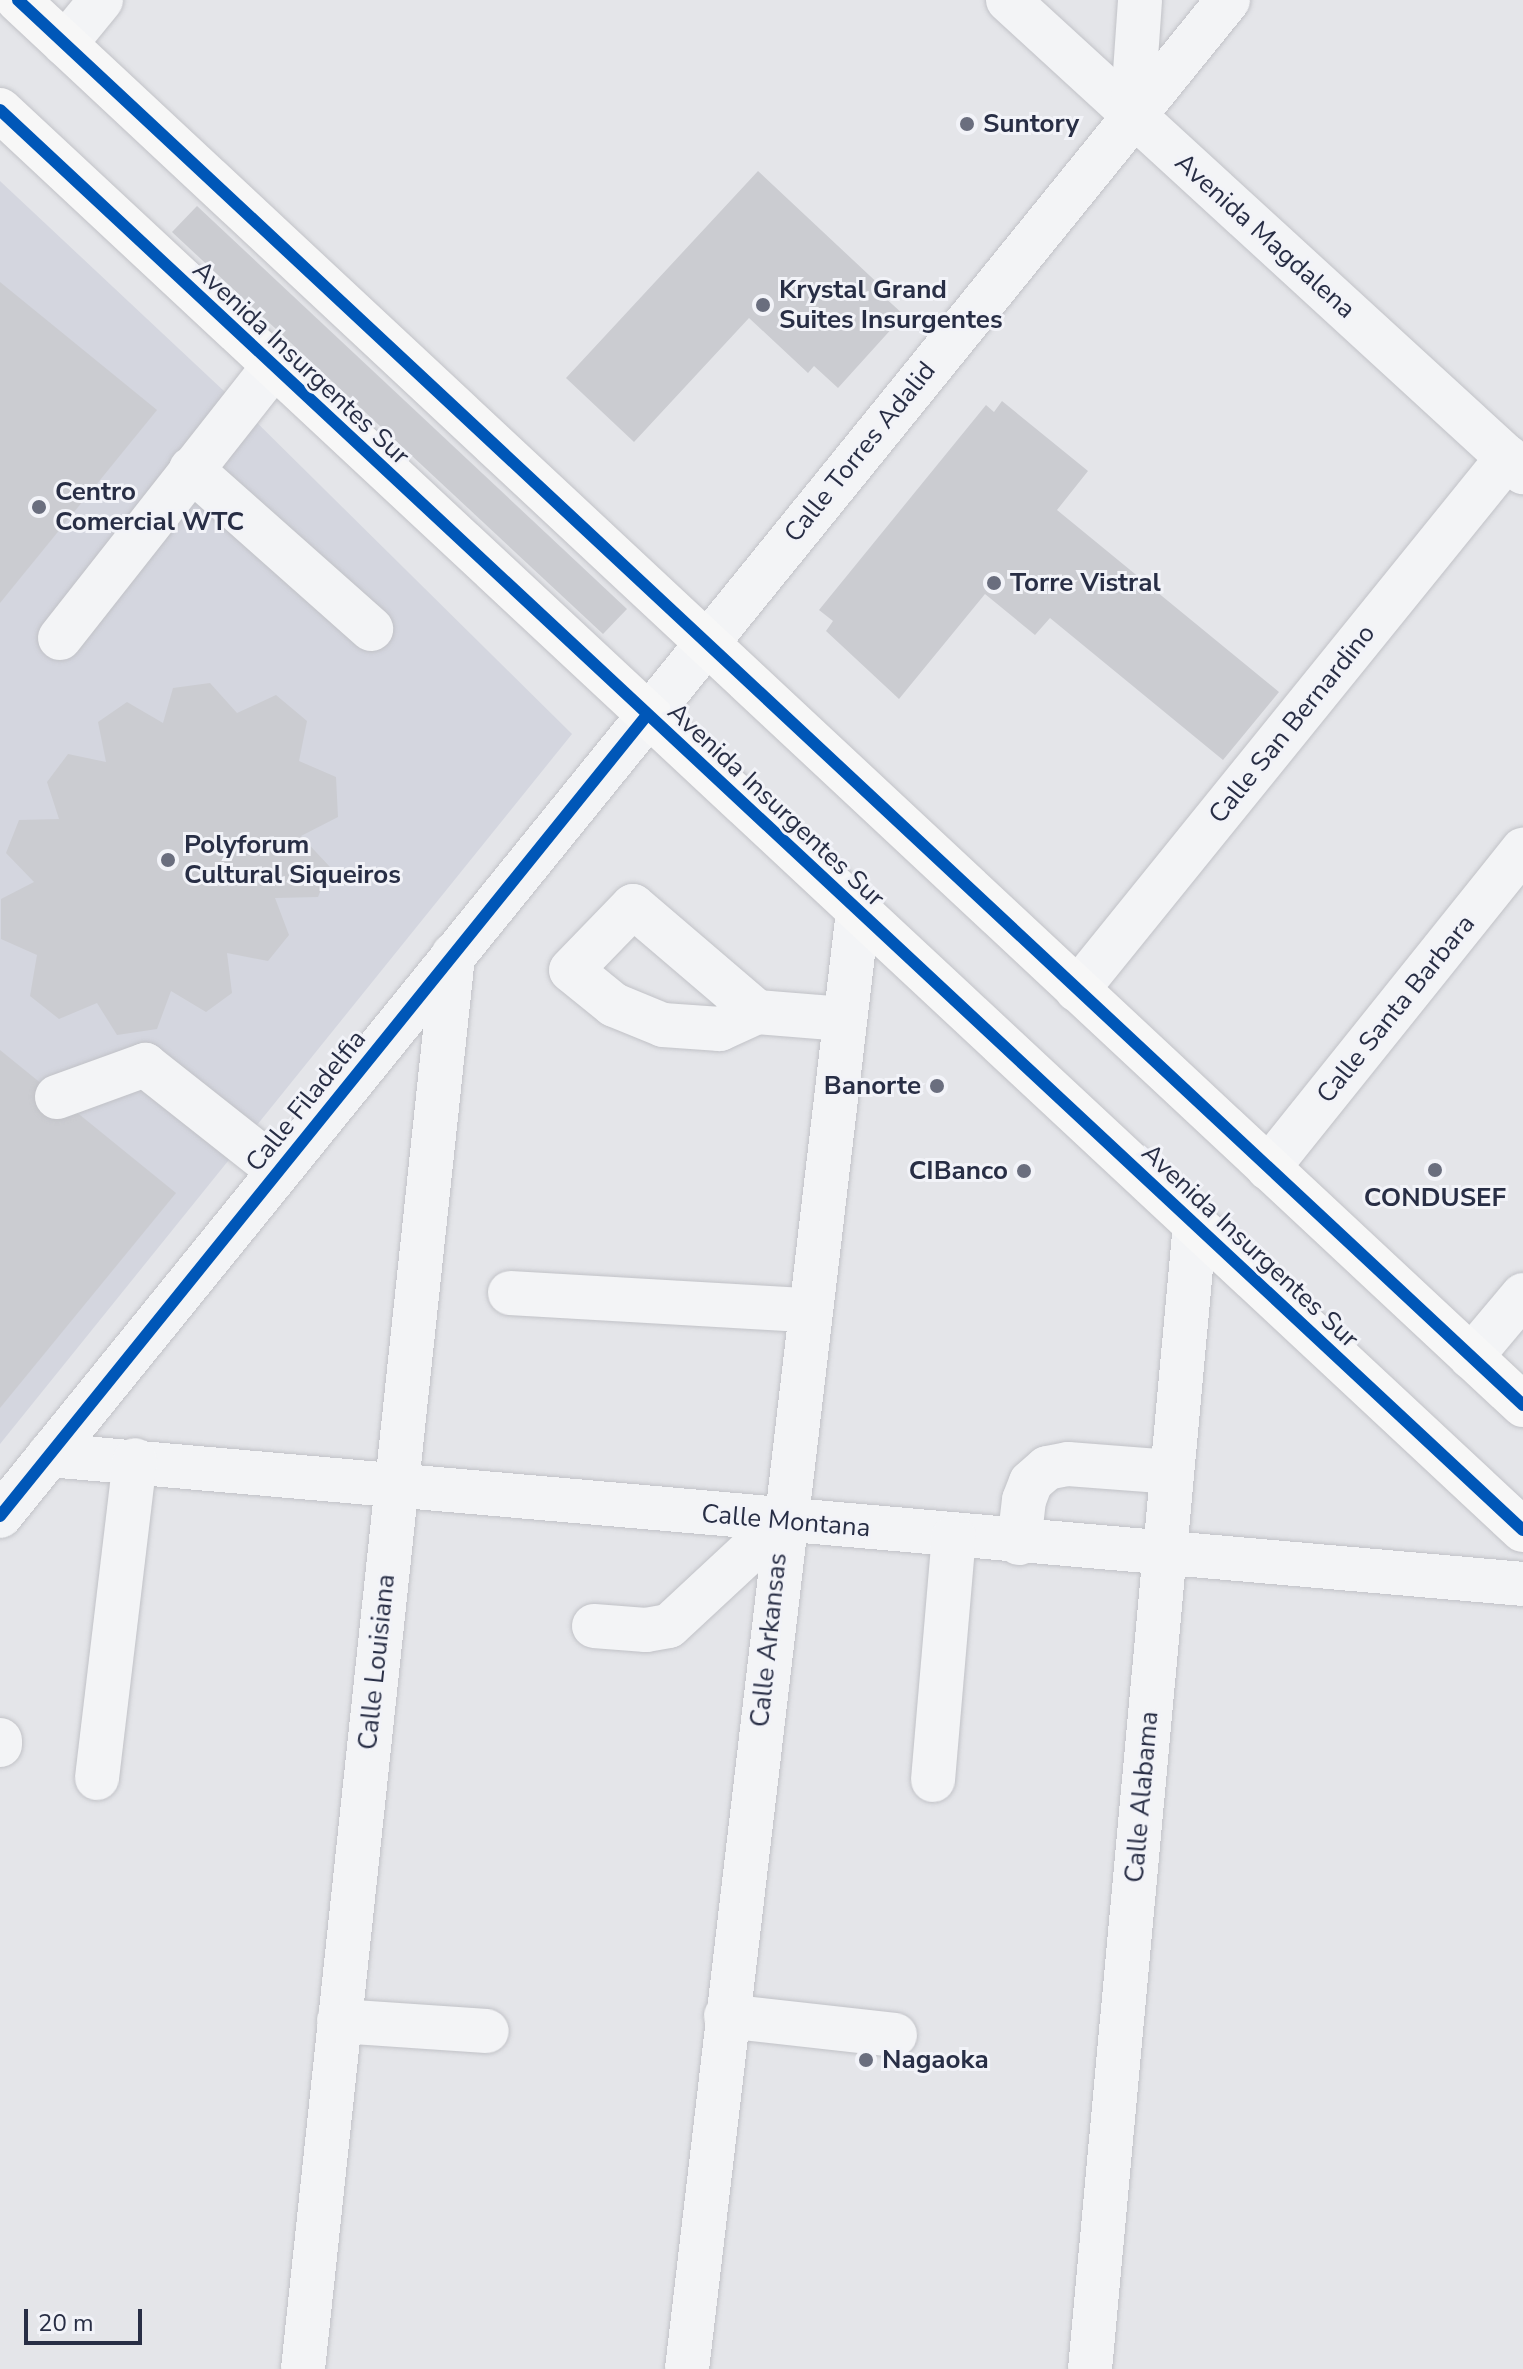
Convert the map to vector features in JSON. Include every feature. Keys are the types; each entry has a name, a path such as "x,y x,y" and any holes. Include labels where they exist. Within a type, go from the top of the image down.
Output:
{"main road":[{"path":"18,0 704,644 1523,1405"},
{"name":"Avenida Insurgentes Sur","path":"0,110 1523,1530"}],"street":[{"path":"65,44 101,0"},
{"name":"Avenida Magdalena","path":"1008,0 1515,464"},
{"path":"1132,115 1140,0"},
{"name":"Calle Torres Adalid","path":"704,644 1228,0"},
{"path":"60,638 273,367"},
{"name":"Calle San Bernardino","path":"1077,990 1515,464"},
{"path":"191,469 371,629"},
{"name":"Calle Filadelfia","path":"0,1516 704,644"},
{"name":"Calle Santa Barbara","path":"1268,1168 1523,850"},
{"name":"Calle Arkansas","path":"687,2369 782,1521 858,911"},
{"name":"Calle Louisiana","path":"303,2369 453,955"},
{"path":"757,1012 844,1019"},
{"path":"57,1097 145,1065 279,1171"},
{"name":"Calle Alabama","path":"1090,2369 1195,1225"},
{"path":"510,1293 808,1310"},
{"path":"1471,1357 1523,1295"},
{"name":"Calle Montana","path":"49,1455 135,1460 1164,1556 1523,1584"},
{"path":"97,1778 135,1460"},
{"path":"1019,1543 1024,1500 1031,1482 1047,1468 1068,1464 1171,1472"},
{"path":"594,1626 646,1630 669,1626 782,1521"},
{"path":"933,1780 954,1537"},
{"path":"726,2016 895,2035"},
{"path":"339,2021 487,2031"}],"shaded area":[{"path":"0,181 241,407 572,734 0,1444"}],"building":[{"name":"Krystal Grand Suites Insurgentes","path":"758,171 885,290 881,294 904,315 838,388 814,366 808,373 749,318 634,442 566,378"},
{"path":"197,206 627,609 603,634 172,232"},
{"name":"Centro Comercial WTC","path":"0,282 157,410 0,603"},
{"name":"Torre Vistral","path":"1002,401 1088,471 1057,510 1279,692 1223,760 1050,618 1035,635 985,594 899,699 826,631 833,621 819,610 986,405 994,412"},
{"name":"Polyforum Cultural Siqueiros","path":"210,683 237,713 276,695 307,721 299,761 336,777 338,817 301,836 330,867 318,897 275,898 289,935 268,961 227,953 232,993 206,1012 171,991 157,1029 117,1035 97,1003 59,1019 30,996 37,955 1,939 1,899 34,882 6,853 19,820 59,819 47,782 68,754 106,762 98,722 127,702 163,723 173,688"},
{"path":"0,1050 176,1193 0,1408"}],"cycle path":[{"path":"18,0 1523,1405"},
{"path":"0,110 1523,1530"},
{"path":"0,1516 647,715"}],"place":[{"name":"Suntory","path":"967,124"},
{"name":"Krystal Grand Suites Insurgentes","path":"763,305"},
{"name":"Centro Comercial WTC","path":"39,507"},
{"name":"Torre Vistral","path":"994,583"},
{"name":"Polyforum Cultural Siqueiros","path":"168,860"},
{"name":"Banorte","path":"937,1086"},
{"name":"CONDUSEF","path":"1435,1170"},
{"name":"CIBanco","path":"1024,1171"},
{"name":"Nagaoka","path":"866,2060"}]}
